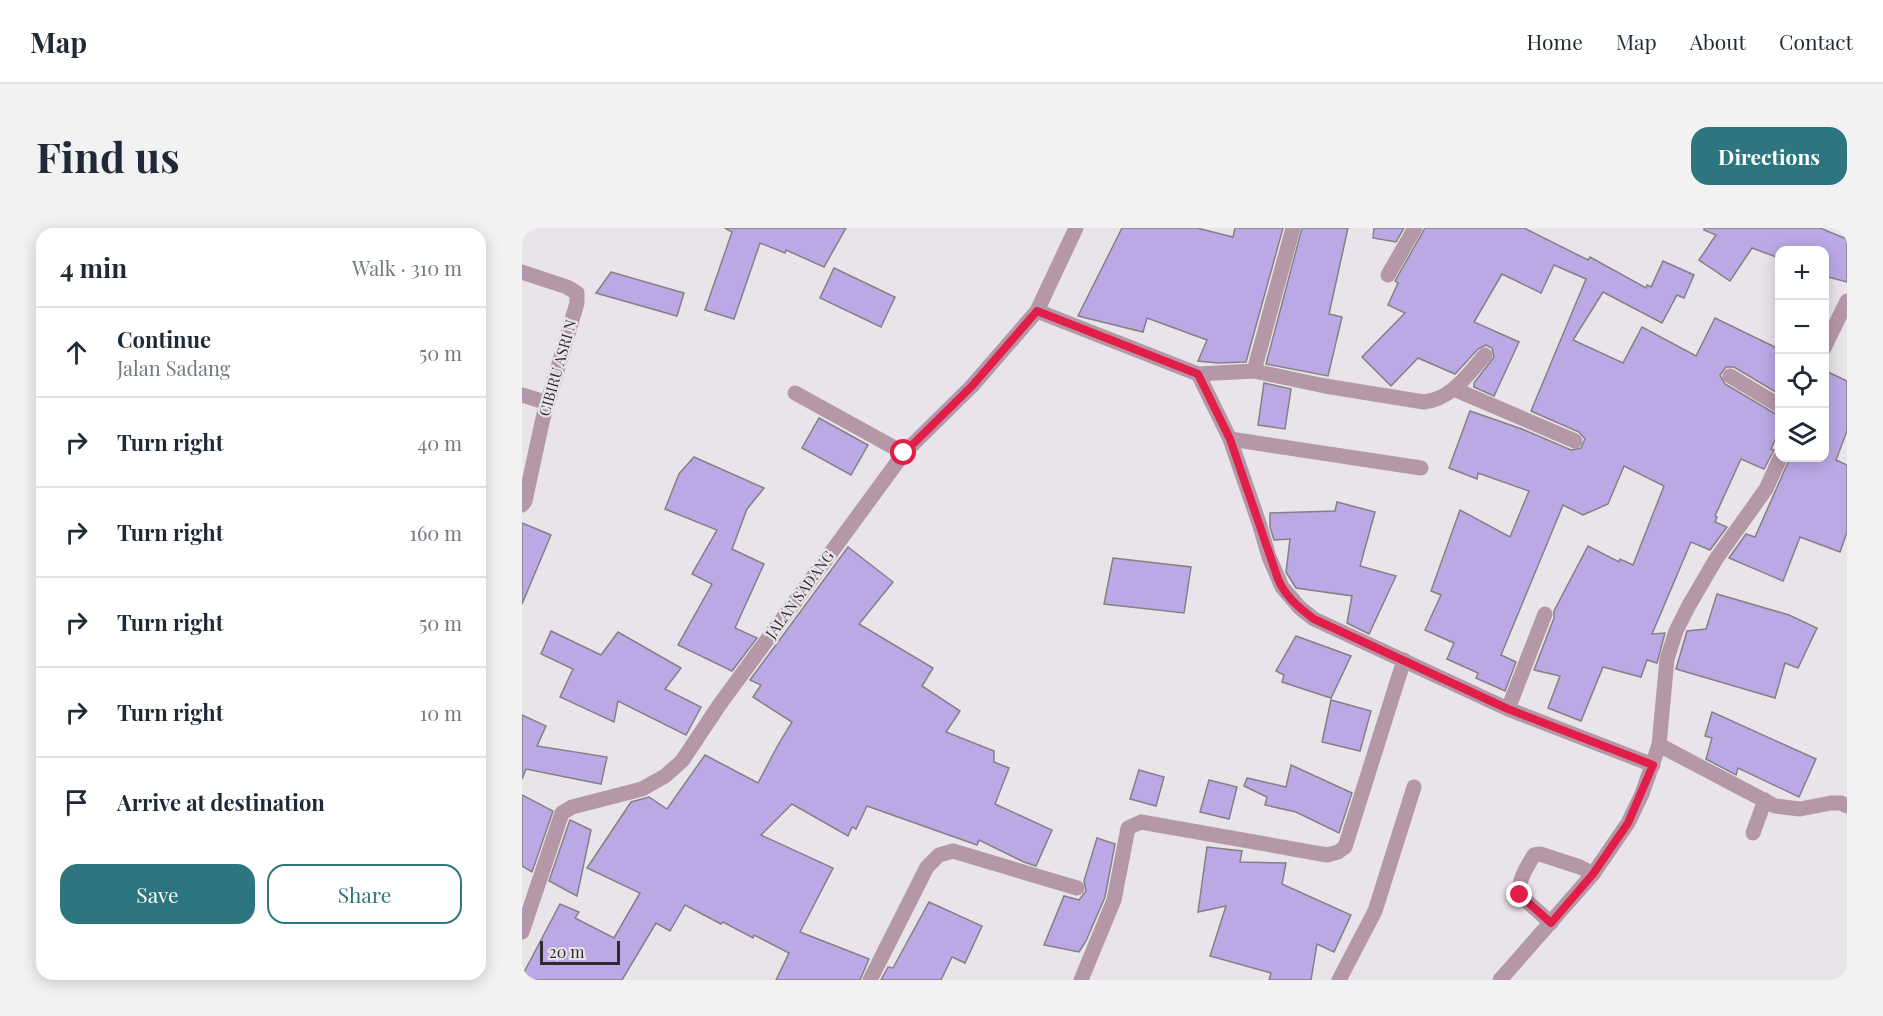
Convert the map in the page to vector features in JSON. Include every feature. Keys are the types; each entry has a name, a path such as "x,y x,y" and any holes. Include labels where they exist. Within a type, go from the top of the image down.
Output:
{"street":[{"name":"JALAN SADANG","path":"522,929 562,813 572,807 642,789 665,776 682,761 720,704 904,453 972,386 1037,311 1076,228"},
{"path":"1254,371 1293,228"},
{"path":"1388,275 1414,228"},
{"name":"CIBIRU ASRI N","path":"522,272 567,287 577,293 577,303 548,403 523,503"},
{"path":"1829,338 1847,301"},
{"path":"1037,311 1198,374 1254,371 1414,401 1436,401 1454,389 1485,355"},
{"path":"1198,374 1230,439 1269,557 1282,587 1300,608 1314,619 1367,645 1508,709 1653,765"},
{"path":"1730,376 1775,404"},
{"path":"1454,389 1575,441"},
{"path":"795,393 904,453"},
{"path":"522,395 548,403"},
{"path":"1230,439 1421,468"},
{"path":"1500,980 1593,874 1628,823 1653,765 1659,745 1667,659 1676,631 1716,559 1766,489 1778,462"},
{"path":"1508,709 1545,614"},
{"path":"1081,980 1114,900 1128,828 1133,824 1141,822 1327,855 1346,847 1404,660"},
{"path":"1659,745 1775,806 1790,809 1831,803 1841,803 1847,806"},
{"path":"1339,980 1375,911 1414,787"},
{"path":"1753,833 1765,800"},
{"path":"870,980 927,867 939,855 953,851 1077,888"},
{"path":"1551,923 1520,895 1519,891 1525,870 1534,855 1540,854 1580,867 1593,874"}],"building":[{"path":"725,228 846,228 824,267 786,250 785,253 760,243 734,319 705,310 732,232"},
{"path":"1122,228 1197,228 1233,237 1235,228 1283,228 1246,362 1198,361 1207,340 1147,318 1143,332 1078,316"},
{"path":"1302,228 1348,228 1329,314 1342,317 1328,376 1266,364"},
{"path":"1374,228 1404,228 1396,242 1373,238"},
{"path":"1425,228 1524,228 1588,260 1590,257 1646,288 1647,285 1651,287 1663,261 1694,275 1684,298 1677,295 1662,323 1603,292 1573,340 1623,363 1642,327 1696,356 1715,318 1775,347 1775,392 1734,367 1726,367 1720,375 1725,384 1775,414 1775,440 1771,449 1774,450 1764,469 1741,459 1715,516 1717,517 1715,522 1727,527 1710,550 1691,542 1652,634 1665,633 1657,663 1647,660 1641,677 1603,667 1581,721 1548,708 1560,676 1534,670 1554,618 1554,611 1588,546 1619,562 1620,559 1633,565 1664,486 1624,466 1608,504 1583,515 1563,505 1501,655 1516,662 1505,691 1476,678 1478,673 1447,659 1454,643 1425,630 1441,595 1431,591 1460,510 1510,537 1529,491 1478,473 1477,479 1449,468 1470,411 1522,429 1571,450 1581,448 1585,439 1579,432 1531,411 1586,279 1554,265 1541,293 1502,274 1474,322 1519,342 1494,396 1474,387 1474,383 1494,357 1492,348 1486,345 1478,349 1455,374 1418,358 1391,386 1362,357 1405,313 1388,305 1398,283 1395,281"},
{"path":"1704,228 1820,228 1847,239 1847,282 1829,277 1829,246 1775,246 1775,257 1752,248 1730,281 1699,260 1716,235"},
{"path":"834,268 895,297 881,327 820,298"},
{"path":"611,272 684,293 677,316 596,293"},
{"path":"1829,372 1847,381 1847,431 1836,460 1847,465 1847,532 1840,552 1800,537 1783,581 1729,558 1746,534 1755,537 1788,462 1829,462"},
{"path":"1264,383 1291,389 1285,429 1258,425"},
{"path":"819,418 868,445 851,475 802,448"},
{"path":"694,457 764,488 747,509 732,549 764,564 735,628 757,638 732,671 678,645 712,584 692,574 717,530 665,509 679,474"},
{"path":"1337,502 1375,512 1360,566 1396,576 1369,634 1347,623 1352,596 1296,588 1286,572 1290,539 1274,540 1270,527 1270,513 1335,511"},
{"path":"522,523 551,535 522,604"},
{"path":"848,547 893,582 859,624 933,668 922,686 960,711 946,732 994,751 994,762 1009,768 995,804 1052,830 1036,866 979,840 977,845 867,806 856,829 852,827 848,836 792,804 761,835 833,868 800,932 869,959 860,980 776,980 789,953 754,935 753,938 723,922 721,924 685,905 670,931 656,923 622,980 522,980 560,904 579,912 575,918 614,938 640,893 587,868 631,802 649,797 667,809 705,755 758,783 792,722 753,697 761,685 750,680"},
{"path":"1113,558 1191,567 1184,613 1104,604"},
{"path":"1717,594 1789,615 1817,628 1798,668 1785,663 1775,698 1676,669 1687,631 1706,629"},
{"path":"551,631 601,655 618,632 681,668 665,689 701,707 686,735 618,701 614,722 560,697 573,669 541,654"},
{"path":"1296,636 1351,656 1331,698 1282,682 1284,675 1276,671"},
{"path":"1331,700 1371,711 1360,751 1322,742"},
{"path":"1712,712 1816,759 1799,797 1738,768 1736,775 1706,759 1712,738 1705,736"},
{"path":"522,715 546,726 537,746 607,757 601,784 526,769 522,779"},
{"path":"1291,765 1352,793 1339,833 1296,812 1265,805 1267,797 1244,786 1247,778 1286,787"},
{"path":"1139,770 1164,777 1156,806 1130,799"},
{"path":"1209,780 1237,787 1229,819 1200,812"},
{"path":"522,795 553,811 532,872 522,866"},
{"path":"570,820 591,830 577,896 549,881"},
{"path":"1097,838 1115,844 1105,897 1086,941 1079,952 1044,945 1064,896 1079,900 1086,891 1084,881"},
{"path":"1207,847 1242,851 1240,862 1286,863 1282,884 1351,915 1334,952 1317,944 1311,980 1269,980 1271,973 1210,956 1226,906 1198,912"},
{"path":"929,902 982,926 965,963 952,957 941,980 881,980 888,967 893,968"}],"route":[{"path":"904,453 972,386 1037,311 1198,374 1230,439 1278,579 1288,596 1300,608 1314,619 1367,645 1508,709 1653,765 1628,823 1593,874 1551,923 1520,895"}]}
